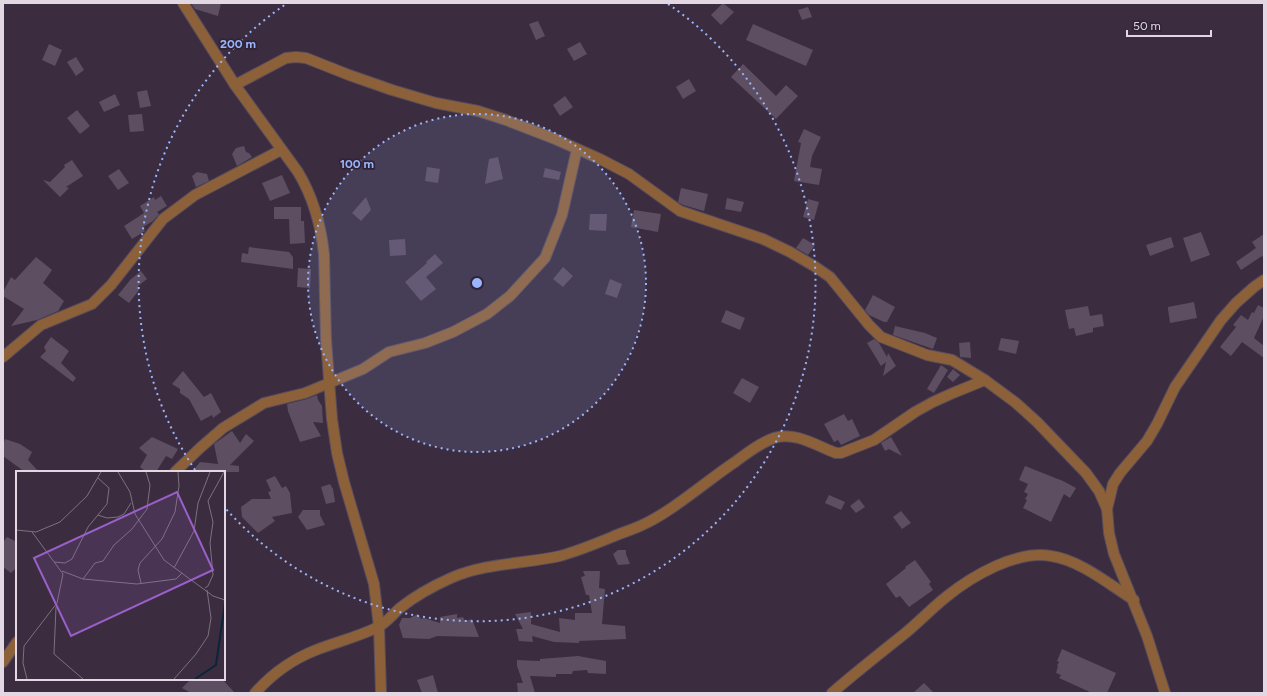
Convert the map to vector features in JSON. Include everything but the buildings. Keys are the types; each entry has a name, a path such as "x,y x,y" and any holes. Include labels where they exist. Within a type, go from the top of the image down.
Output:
{"street":[{"path":"183,3 235,85 306,186 311,200 324,254 326,340 332,419 337,453 344,482 374,584 379,627 382,693"},
{"path":"235,85 286,58 306,58 349,75 436,103 478,111 506,120 600,158 629,174 680,211 763,239 814,266 830,277 869,325 881,337 927,355 952,360 985,380 1037,422 1086,473 1099,491 1107,509"},
{"path":"175,471 223,428 264,403 304,393 363,368 389,352 425,343 452,332 487,314 510,296 545,258 562,216 576,149"},
{"path":"3,357 41,324 92,304 111,285 163,219 195,195 281,150"},
{"path":"1165,693 1134,600 1114,554 1109,533 1107,509 1113,484 1120,473 1147,441 1175,387 1221,320 1236,303 1264,280"},
{"path":"255,693 273,675 315,650 379,627 407,603 452,578 504,564 536,560 586,548 641,525 676,504 759,445 774,438 785,436 795,437 836,453 841,453 874,440 915,412 946,396 985,380"},
{"path":"832,693 857,670 904,635 946,597 972,579 997,565 1020,558 1033,556 1050,556 1063,559 1088,571 1134,600"},
{"path":"3,662 16,643"}]}
